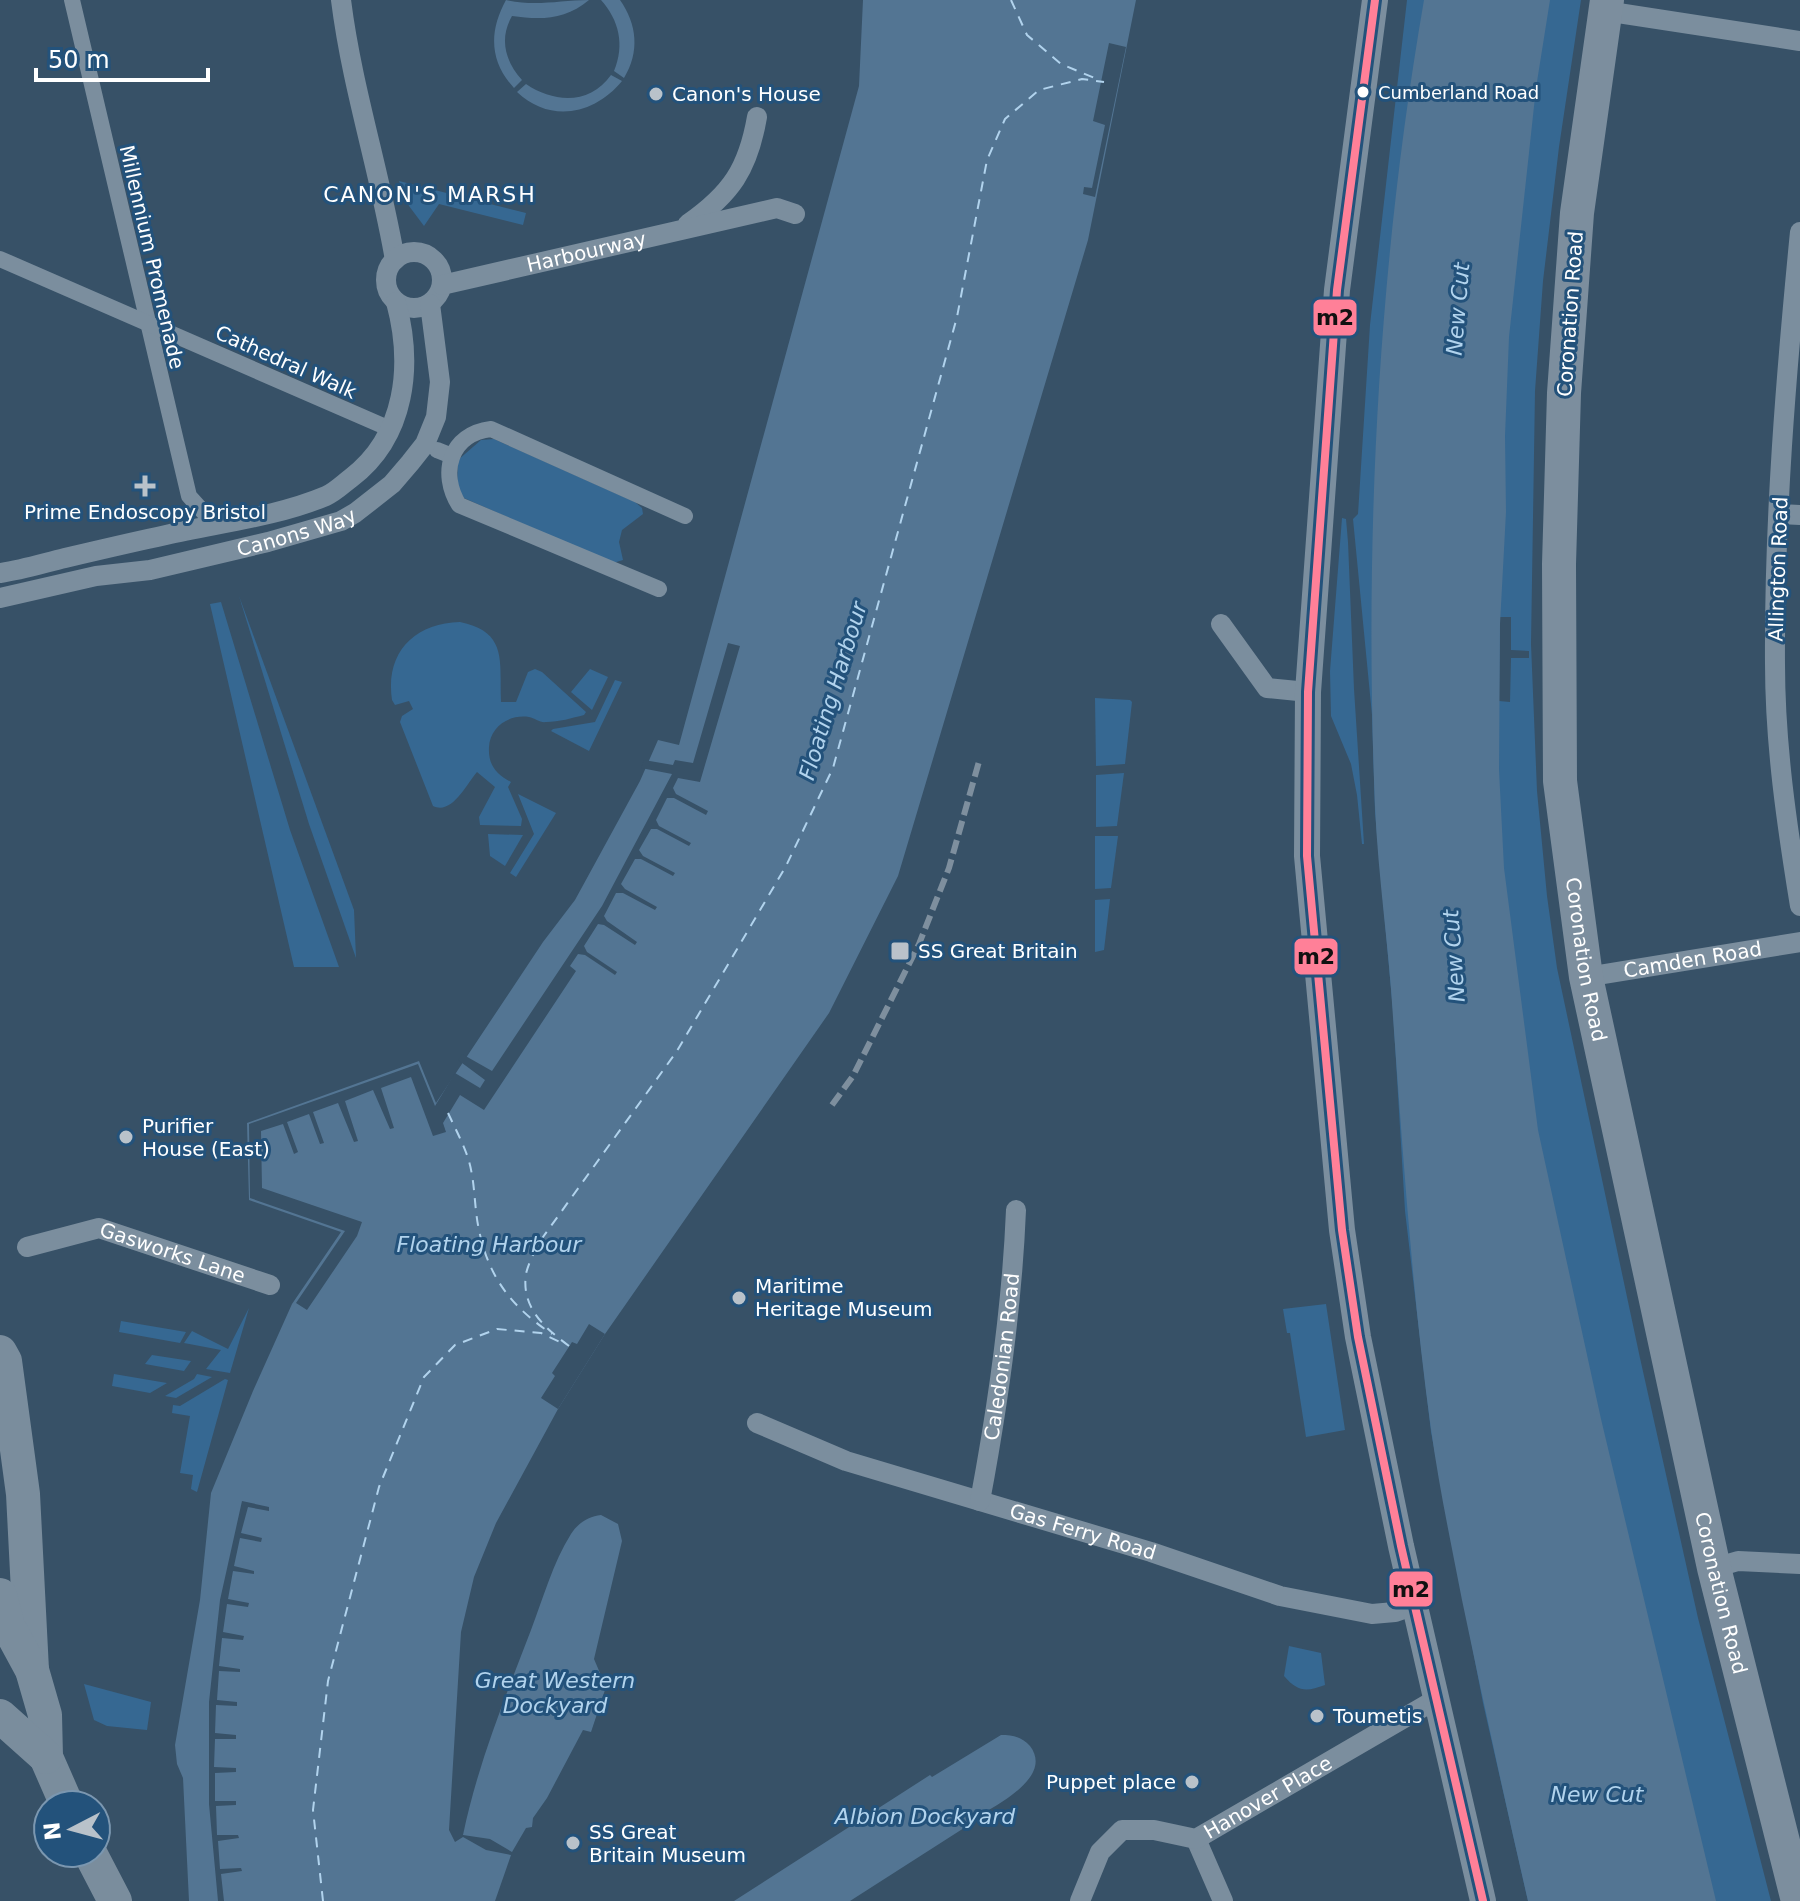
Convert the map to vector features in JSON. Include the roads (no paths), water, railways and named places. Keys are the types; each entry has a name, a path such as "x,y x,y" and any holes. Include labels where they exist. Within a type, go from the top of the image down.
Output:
{"highway":[{"name":"Coronation Road","path":"1606,6 1577,213 1564,393 1559,564 1560,781 1586,977 1714,1568 1798,1901"}],"main road":[{"path":"0,1352 5,1361 23,1494 32,1670"},
{"path":"0,1595 8,1626 32,1670 45,1715 46,1757 60,1789"},
{"path":"0,1716 46,1757"},
{"path":"98,1869 115,1901"}],"street":[{"name":"Millennium Promenade","path":"72,0 189,496 207,516"},
{"path":"341,0 346,37 387,211 404,256 422,253 440,275 438,295 430,304 413,309 396,302"},
{"path":"1375,0 1337,290 1301,683 1307,745 1307,856 1342,1230 1373,1422 1483,1901"},
{"path":"1606,6 1800,41"},
{"name":"Harbourway","path":"678,230 729,191 746,160 757,117"},
{"name":"Harbourway","path":"440,275 493,272 777,208 795,214"},
{"name":"Allington Road","path":"1800,232 1789,339 1790,514 1775,666 1786,815 1800,906"},
{"name":"Canons Way","path":"0,573 259,515 327,495 339,488 377,452 401,406 405,361 401,320 386,276 404,256"},
{"name":"Cathedral Walk","path":"0,259 381,425"},
{"name":"Canons Way","path":"0,598 96,576 150,570 268,542 341,521 355,513 392,484 410,463 425,444 436,417 440,382 430,304"},
{"path":"659,589 459,505 449,490 444,453 477,430 491,429 685,516"},
{"path":"1221,624 1267,688 1301,683"},
{"name":"Camden Road","path":"1586,977 1800,942"},
{"name":"Caledonian Road","path":"980,1501 998,1403 1008,1322 1016,1210"},
{"name":"Gasworks Lane","path":"27,1247 99,1228 270,1285"},
{"name":"Gas Ferry Road","path":"757,1423 846,1461 1151,1552 1280,1596 1372,1614 1395,1612 1415,1605"},
{"path":"1714,1568 1738,1561 1800,1564"},
{"name":"Hanover Place","path":"1080,1901 1100,1852 1122,1830 1154,1830 1196,1839 1435,1700"},
{"path":"1196,1839 1223,1901"}],"water":[{"path":"506,0 538,3 589,0 562,15 533,18 512,16 506,33 506,50 511,65 522,80 514,88 500,67 494,46 494,34"},
{"path":"601,0 620,0 633,28 633,58 624,78 614,71 619,52 618,33 612,16"},
{"name":"Floating Harbour","path":"863,0 1136,0 1088,240 898,876 829,1013 605,1334 558,1409 496,1523 474,1577 461,1632 449,1830 455,1842 463,1837 486,1850 511,1855 495,1901 189,1901 183,1778 177,1764 175,1745 200,1600 211,1493 292,1304 341,1232 249,1200 247,1123 419,1061 436,1103 543,942 575,900 640,781 658,740 679,745 859,86"},
{"name":"New Cut","path":"1424,0 1550,0 1536,88 1509,337 1506,512 1500,624 1499,770 1504,868 1538,1130 1601,1419 1716,1901 1528,1901 1462,1600 1434,1451 1418,1326 1376,833 1372,705 1374,503 1385,301 1395,200"},
{"path":"611,75 622,81 599,101 572,111 544,108 517,92 526,84 548,95 571,98 593,92"},
{"name":"Great Western Dockyard","path":"601,1515 618,1524 622,1541 594,1659 606,1687 591,1732 583,1730 533,1818 532,1827 526,1828 512,1852 490,1839 463,1835 469,1808 493,1731 559,1556 577,1527"},
{"name":"Albion Dockyard","path":"1001,1735 1017,1737 1030,1746 1035,1759 1034,1771 1026,1782 1001,1803 850,1901 734,1901 930,1775 932,1777"}],"railway":[{"path":"832,1105 853,1076 919,944 949,868 980,758"}],"place":[{"name":"Cumberland Road","path":"1363,92"},
{"name":"Canon's House","path":"656,94"},
{"name":"Prime Endoscopy Bristol","path":"145,486"},
{"name":"SS Great Britain","path":"900,951"},
{"name":"Purifier House (East)","path":"126,1137"},
{"name":"Maritime Heritage Museum","path":"739,1298"},
{"name":"Toumetis","path":"1317,1716"},
{"name":"Puppet place","path":"1192,1782"},
{"name":"SS Great Britain Museum","path":"573,1843"}],"district":[{"name":"CANON'S MARSH","path":"430,194"}]}
